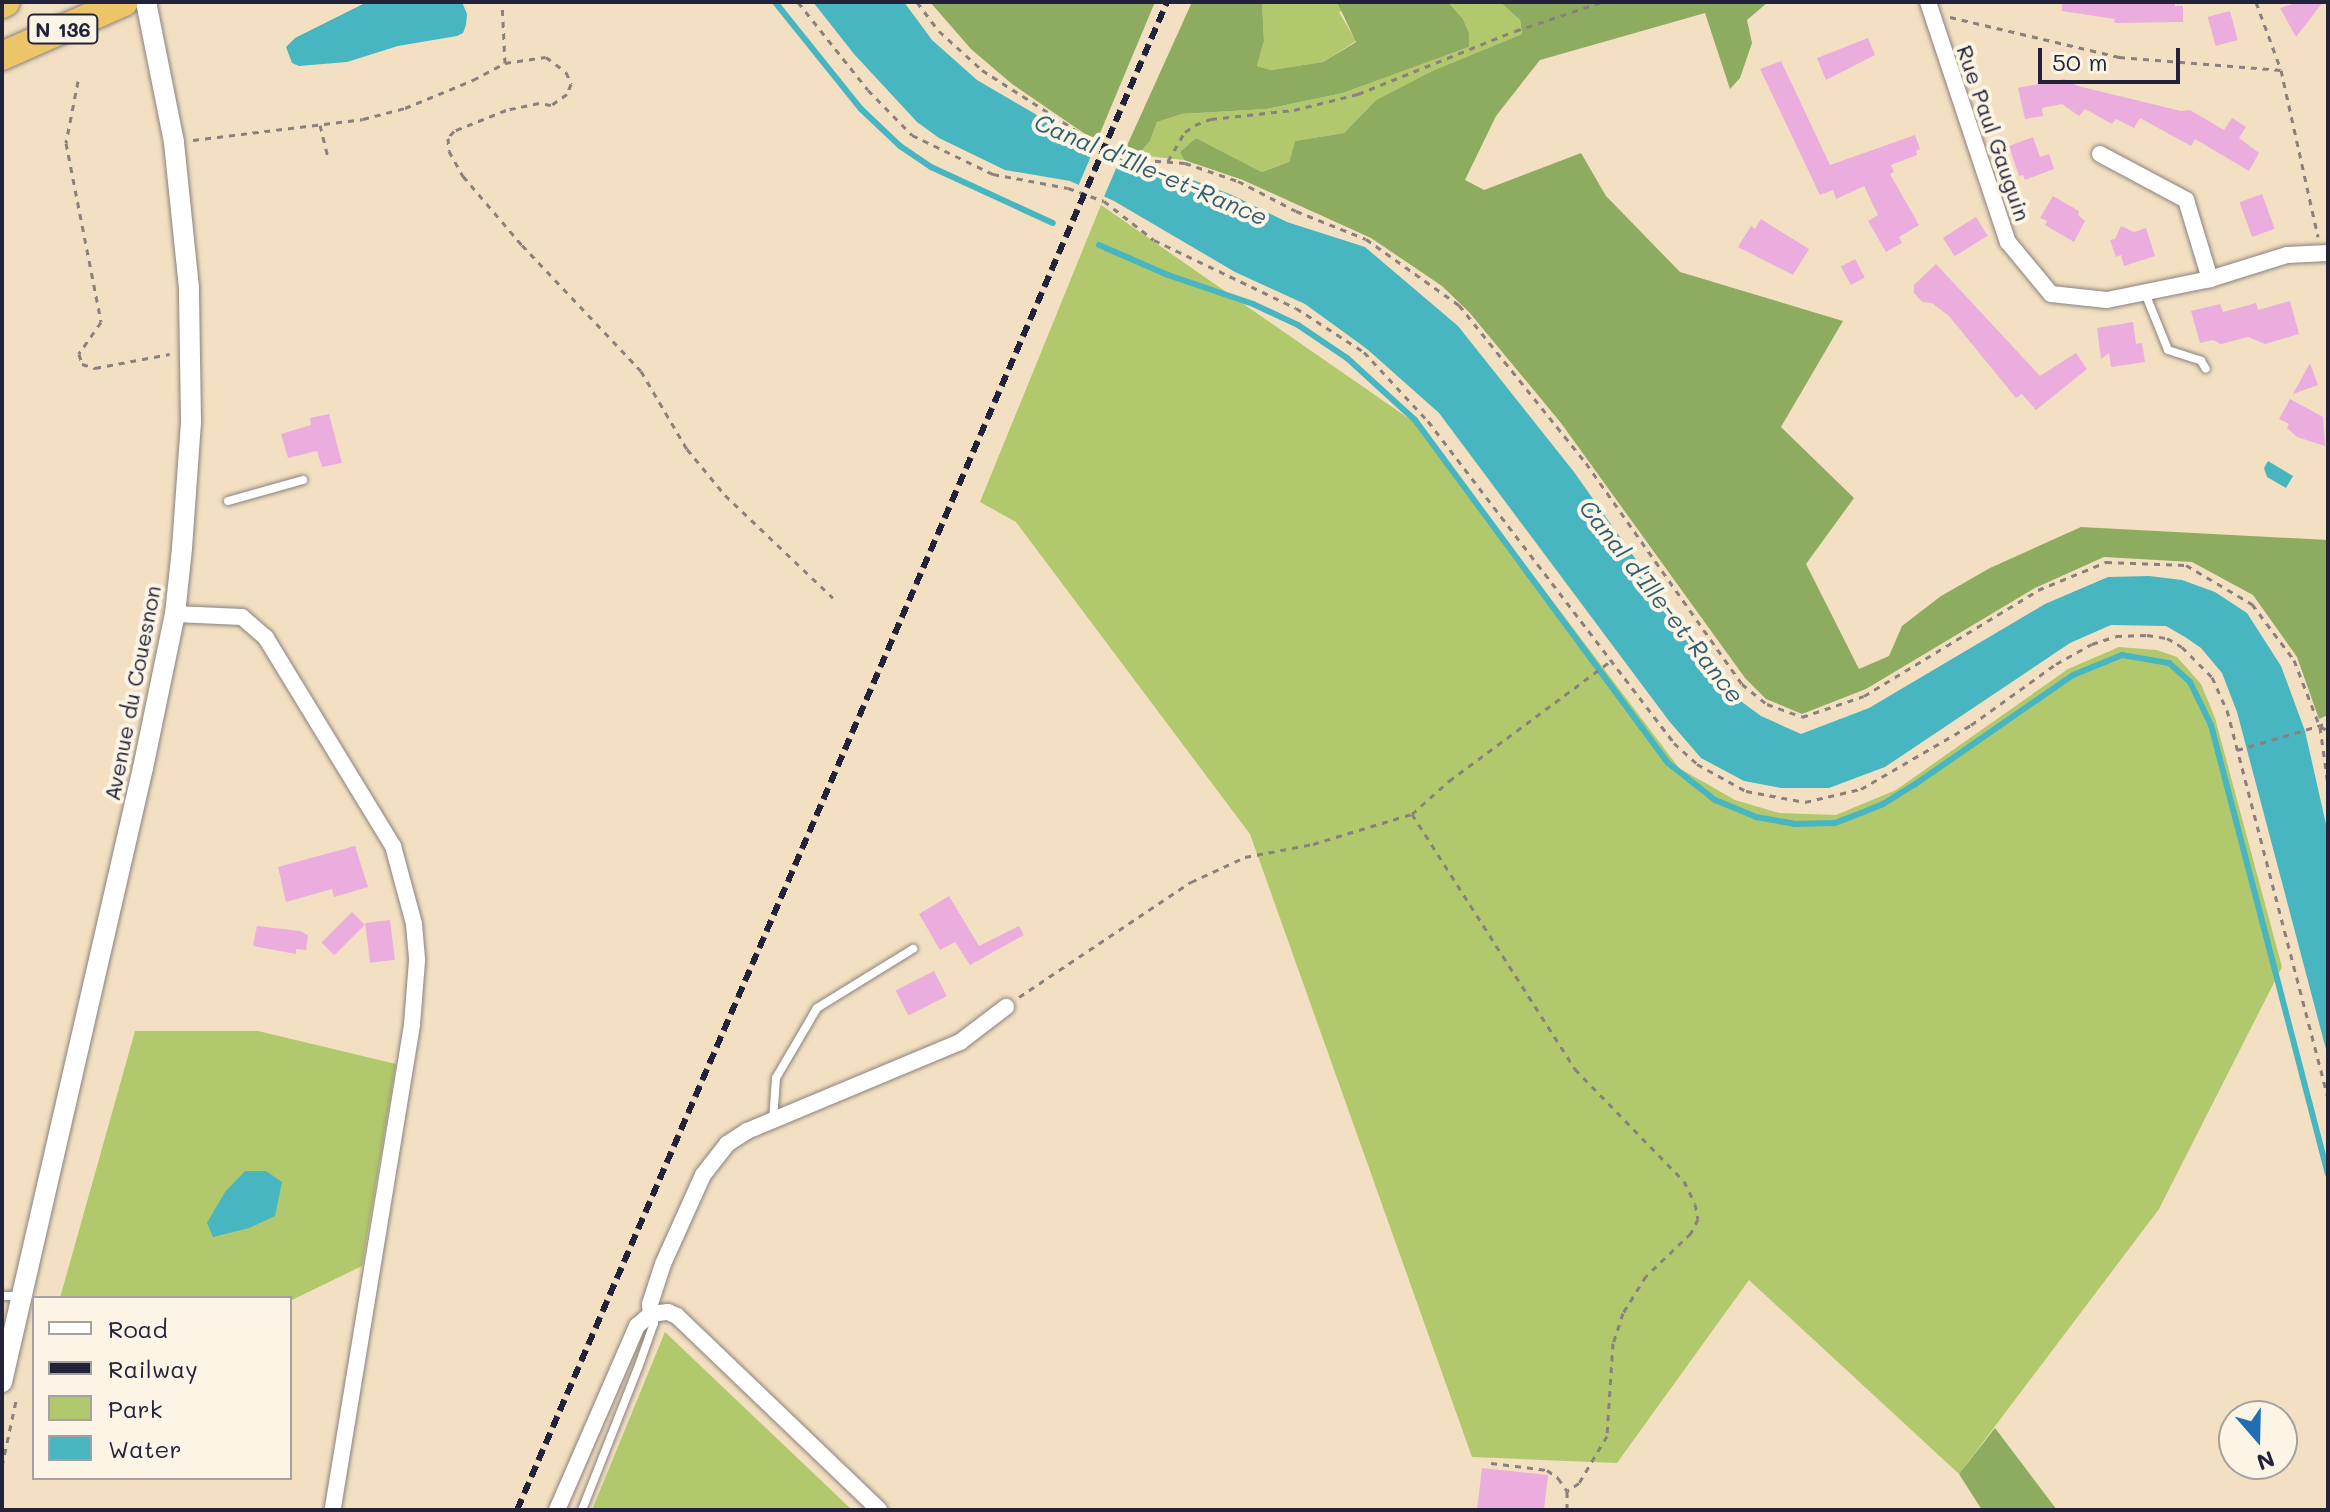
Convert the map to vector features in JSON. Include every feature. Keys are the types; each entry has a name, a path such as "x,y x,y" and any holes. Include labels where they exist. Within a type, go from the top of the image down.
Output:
{"highway":[{"name":"N 136","path":"2,56 124,2"}],"street":[{"name":"Avenue du Couesnon","path":"2,1382 12,1296 143,768 175,614 189,480 189,288 176,157 146,2"},
{"name":"Rue Paul Gauguin","path":"1929,7 2008,242 2051,294 2107,300 2210,279 2287,255 2325,253"},
{"path":"2100,154 2186,200 2210,279"},
{"path":"175,614 242,617 266,638 393,846 414,924 417,961 412,1025 333,1510"},
{"path":"651,1314 650,1304 663,1264 710,1163 736,1138 960,1042 1006,1007"},
{"path":"557,1510 637,1326 651,1314 668,1312 677,1316 879,1510"}],"lane":[{"path":"2145,292 2168,350 2201,361 2206,369"},
{"path":"228,501 303,480"},
{"path":"772,1122 776,1078 817,1008 913,949"},
{"path":"582,1510 654,1323 651,1314"}],"path":[{"path":"502,2 505,63"},
{"path":"798,2 868,90 912,135 993,174 1068,188 1104,201 1154,240 1296,308 1364,352 1428,421 1657,723 1697,764 1746,791 1780,799 1832,798 1889,776 1971,725 2056,664 2116,636 2167,638 2200,662 2212,677 2227,710 2240,749 2328,1097"},
{"path":"917,2 939,31 982,70 1091,140 1131,159 1168,161 1238,181 1296,211 1366,239 1459,305 1586,463 1742,684 1767,704 1802,717 1864,696 2038,590 2106,562 2186,565 2252,604 2294,660 2320,727 2328,785"},
{"path":"1168,161 1185,132 1211,119 1294,110 1358,94 1515,31 1601,2"},
{"path":"2256,2 2281,70 2325,253"},
{"path":"1929,7 2119,57 2281,70"},
{"path":"212,138 320,125 405,108 505,63 546,57 566,72 571,84 567,94 551,105 539,103 506,110 454,131 448,138 449,151 463,176 522,245 641,371 687,449 725,495 833,598"},
{"path":"78,81 66,143 101,322 79,354 82,364 95,368 190,352"},
{"path":"320,125 328,158"},
{"path":"1006,1007 1191,882 1245,857 1313,844 1412,814 1449,781 1612,660"},
{"path":"2240,749 2328,723"},
{"path":"2320,727 2328,730"},
{"path":"1412,814 1575,1069 1684,1181 1695,1204 1698,1219 1691,1233 1646,1276 1623,1313 1613,1343 1607,1436 1579,1483 1567,1491"},
{"path":"1491,1463 1547,1470 1558,1478 1567,1491 1567,1510"}],"green space":[{"path":"930,2 1155,2 1098,138 1088,136 1012,84 971,49"},
{"path":"1192,2 1262,2 1264,41 1257,66 1271,70 1323,62 1356,42 1337,2 1448,2 1463,19 1469,33 1469,47 1343,93 1266,109 1182,114 1157,122 1150,141 1138,155 1125,150"},
{"path":"1262,2 1366,2 1339,12 1356,41 1323,62 1271,70 1257,66 1264,41"},
{"path":"1448,2 1500,2 1520,20 1522,34 1432,71 1376,100 1344,133 1295,141 1289,162 1262,172 1196,138 1180,152 1184,160 1138,155 1150,141 1157,122 1182,114 1266,109 1343,93 1469,47 1469,33 1463,19"},
{"path":"1500,2 1768,2 1747,20 1752,43 1740,78 1730,89 1705,13 1540,60 1496,116 1465,180 1484,190 1581,153 1606,196 1680,272 1843,321 1781,427 1854,498 1806,564 1859,669 1889,656 1902,626 1941,596 1990,568 2081,527 2328,540 2328,715 2319,719 2297,657 2253,595 2192,562 2104,557 2035,588 1866,689 1802,714 1766,699 1745,678 1561,423 1469,312 1442,286 1371,238 1243,180 1184,160 1180,152 1196,138 1262,172 1289,162 1295,141 1344,133 1376,100 1432,71 1522,34 1520,20"},
{"path":"1101,205 1421,427 1679,768 1735,800 1779,813 1836,815 1896,790 2068,669 2119,647 2157,650 2177,657 2201,684 2215,718 2282,967 2159,1209 1959,1474 1749,1280 1617,1463 1472,1457 1250,834 1016,522 980,502"},
{"path":"135,1031 258,1031 396,1064 362,1266 292,1300 292,1296 61,1296"},
{"path":"665,1332 852,1510 592,1510"},
{"path":"1995,1428 2057,1510 1982,1510 1959,1474"}],"water":[{"path":"367,2 462,2 467,14 466,25 463,33 457,36 398,46 347,62 299,66 292,63 286,47 295,38"},
{"name":"Canal d'Ille-et-Rance","path":"813,2 904,2 932,40 977,80 1083,142 1124,160 1185,177 1232,195 1287,222 1365,247 1458,326 1574,472 1731,694 1761,716 1801,734 1869,708 2045,604 2108,577 2149,576 2182,580 2215,592 2247,613 2281,666 2305,731 2328,833 2328,1057 2237,712 2222,673 2201,648 2166,626 2111,625 2070,643 1885,767 1829,788 1781,788 1744,781 1701,758 1669,721 1439,413 1367,349 1305,304 1235,272 1114,201 1070,181 1005,170 939,138 917,122 854,54"},
{"path":"2268,461 2293,476 2286,488 2267,477 2264,468"},
{"path":"245,1171 266,1171 282,1182 275,1216 249,1228 213,1237 207,1223 225,1192"}],"pier":[{"path":"1096,144 1122,155 1103,199 1077,188"}],"building":[{"path":"2062,2 2175,2 2175,6 2183,6 2183,22 2114,23 2115,19 2062,11"},
{"path":"2299,2 2323,2 2296,37 2280,8"},
{"path":"2230,11 2238,40 2216,46 2208,17"},
{"path":"1868,38 1875,55 1826,80 1817,58"},
{"path":"1781,61 1830,165 1915,135 1920,149 1916,151 1917,155 1891,165 1894,172 1890,174 1919,225 1899,237 1902,243 1886,252 1868,221 1878,215 1864,186 1836,199 1833,190 1820,195 1760,69"},
{"path":"2064,79 2078,86 2181,111 2190,110 2224,130 2232,118 2246,127 2239,138 2259,153 2249,171 2195,139 2191,146 2140,118 2134,128 2116,119 2112,124 2085,109 2079,116 2062,104 2042,108 2043,116 2025,119 2018,88"},
{"path":"2033,137 2040,157 2049,154 2054,169 2025,180 2023,175 2019,176 2009,146"},
{"path":"2262,194 2275,229 2252,237 2239,202"},
{"path":"2053,196 2079,211 2078,215 2085,221 2074,242 2045,225 2047,221 2040,218"},
{"path":"1976,217 1988,236 1955,256 1943,238"},
{"path":"1761,219 1809,249 1793,275 1738,247 1751,226 1755,229"},
{"path":"2121,226 2134,232 2146,228 2155,256 2124,266 2121,255 2116,257 2110,240 2115,239"},
{"path":"1855,259 1865,278 1851,285 1841,267"},
{"path":"1936,264 2040,376 2076,353 2087,369 2036,410 2022,394 2016,398 1949,316 1932,303 1922,302 1914,293 1914,285"},
{"path":"2290,301 2299,334 2265,344 2248,337 2221,344 2213,340 2200,343 2191,311 2220,304 2223,312 2256,303 2258,310"},
{"path":"2133,322 2136,344 2142,343 2145,362 2111,367 2109,353 2101,359 2097,328"},
{"path":"2310,363 2318,385 2293,394"},
{"path":"2290,399 2323,417 2325,446 2297,437 2287,428 2289,424 2279,419"},
{"path":"329,414 342,463 322,467 317,451 288,458 281,434 311,425 310,418"},
{"path":"355,846 368,887 334,897 332,889 286,902 278,867"},
{"path":"949,896 979,946 1019,926 1024,935 970,965 955,942 940,950 919,914"},
{"path":"352,912 365,925 334,955 322,942"},
{"path":"390,920 395,960 370,963 365,923"},
{"path":"257,926 300,931 308,935 306,950 296,949 296,954 253,946"},
{"path":"934,971 947,996 908,1015 896,991"},
{"path":"1482,1468 1548,1475 1544,1510 1477,1510"}],"waterway":[{"path":"775,2 861,109 900,146 931,167 1053,223"},
{"path":"1099,245 1168,275 1253,304 1298,325 1347,358 1415,420 1668,763 1715,800 1756,817 1794,824 1835,823 1883,804 1914,785 2073,675 2122,655 2169,663 2190,682 2211,725 2328,1174"}],"railway":[{"path":"517,1510 1167,2"}]}
